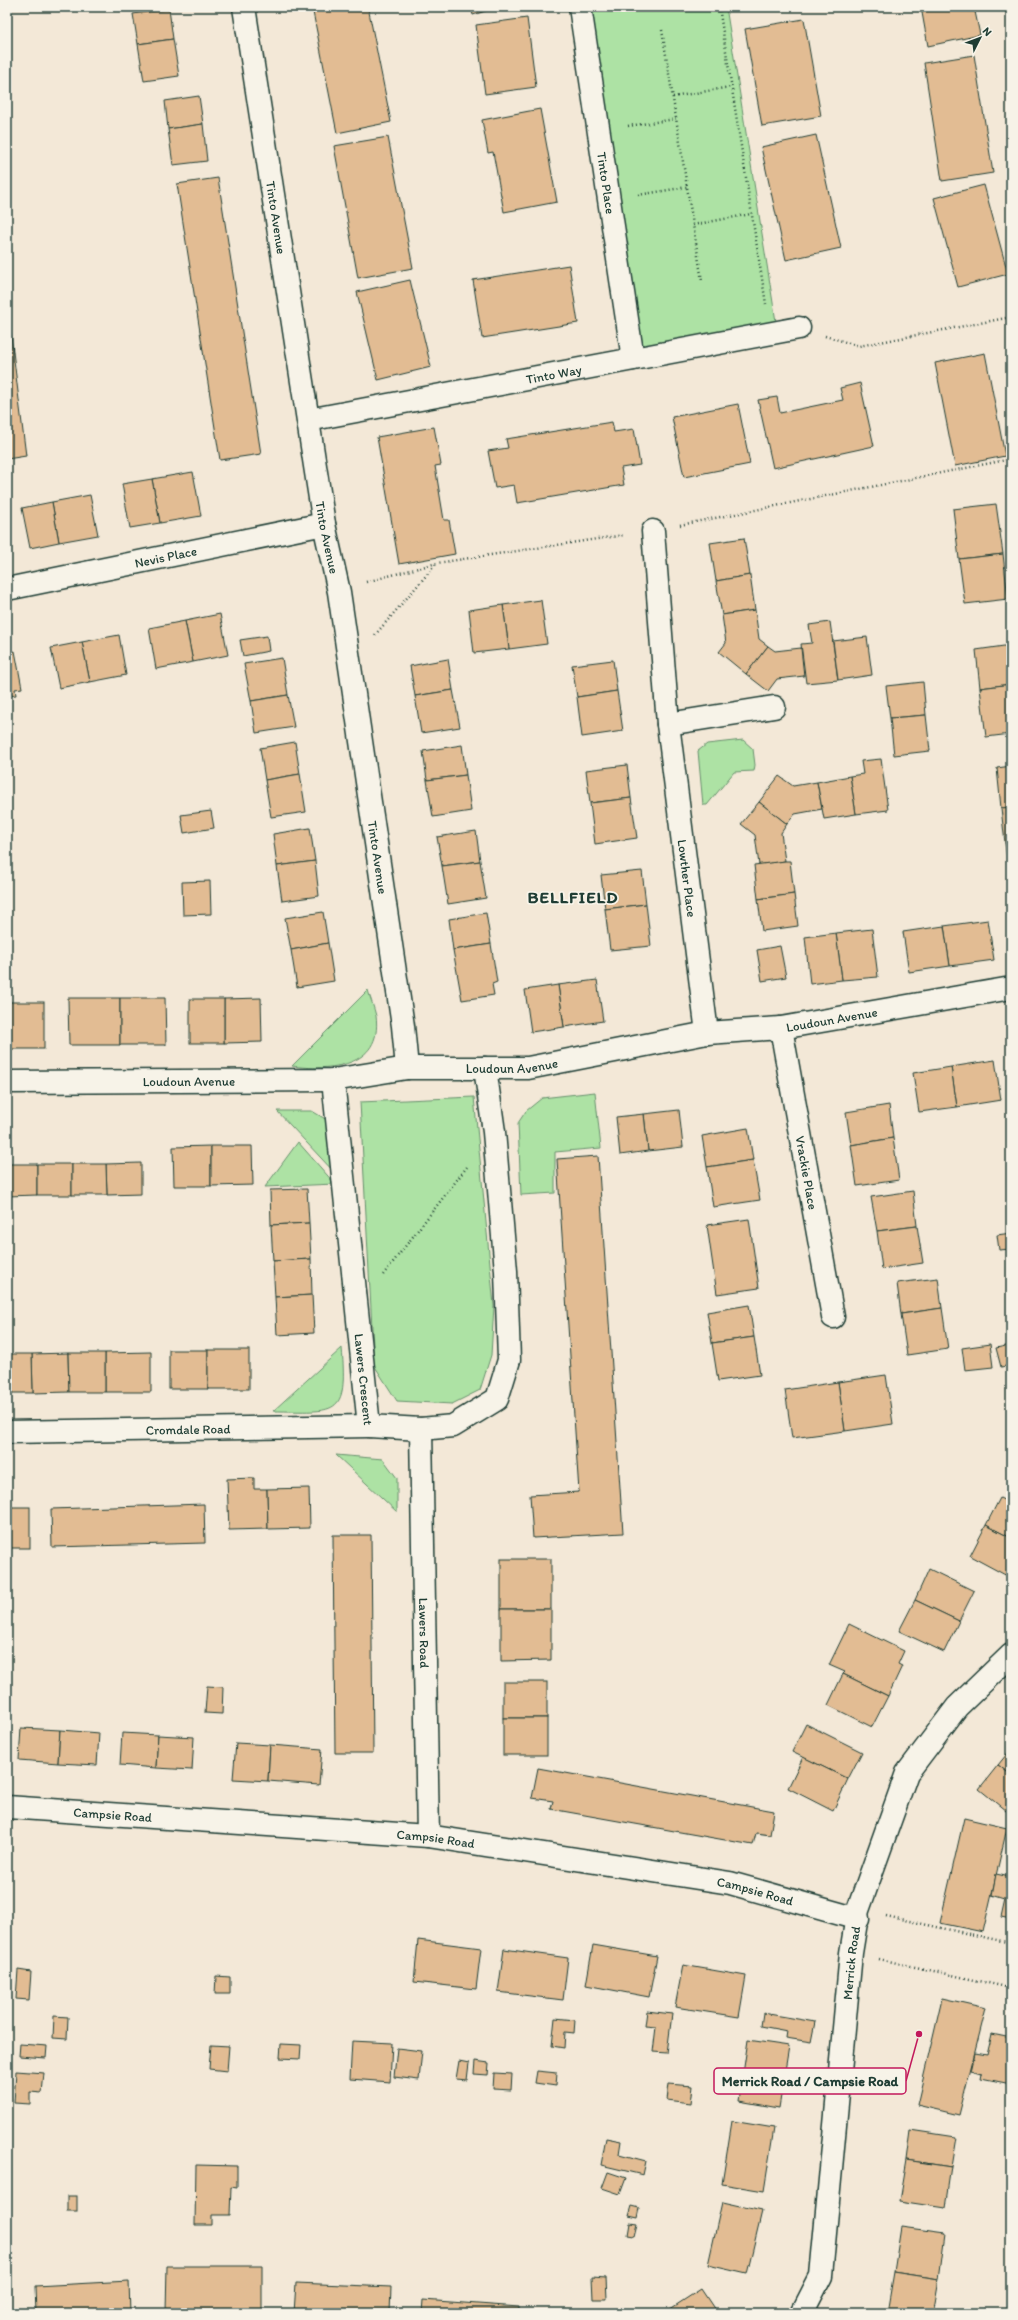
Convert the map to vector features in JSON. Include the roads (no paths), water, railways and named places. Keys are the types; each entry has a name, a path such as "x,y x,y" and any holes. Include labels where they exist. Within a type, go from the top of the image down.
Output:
{"street":[{"name":"Tinto Avenue","path":"244,7 324,524 339,592 403,1026 407,1068"},
{"name":"Tinto Place","path":"580,7 633,359"},
{"name":"Tinto Way","path":"308,420 799,328"},
{"name":"Nevis Place","path":"7,589 324,524"},
{"name":"Lowther Place","path":"653,531 668,724 707,1033"},
{"path":"668,724 774,707"},
{"name":"Loudoun Avenue","path":"7,1082 333,1080 407,1068 528,1068 707,1033 782,1028 1011,988"},
{"name":"Vrackie Place","path":"782,1028 834,1317"},
{"name":"Lawers Crescent","path":"333,1080 369,1426 421,1429 453,1426 497,1399 509,1360 506,1271 494,1132 485,1068"},
{"name":"Cromdale Road","path":"7,1432 369,1426"},
{"name":"Lawers Road","path":"421,1429 428,1836"},
{"name":"Merrick Road","path":"802,2313 821,2276 851,1953 858,1915 907,1773 958,1707 1011,1655"},
{"name":"Campsie Road","path":"7,1807 428,1836 730,1883 858,1915"}],"place":[{"name":"Merrick Road / Campsie Road","path":"919,2034"}],"district":[{"name":"BELLFIELD","path":"573,897"}]}
